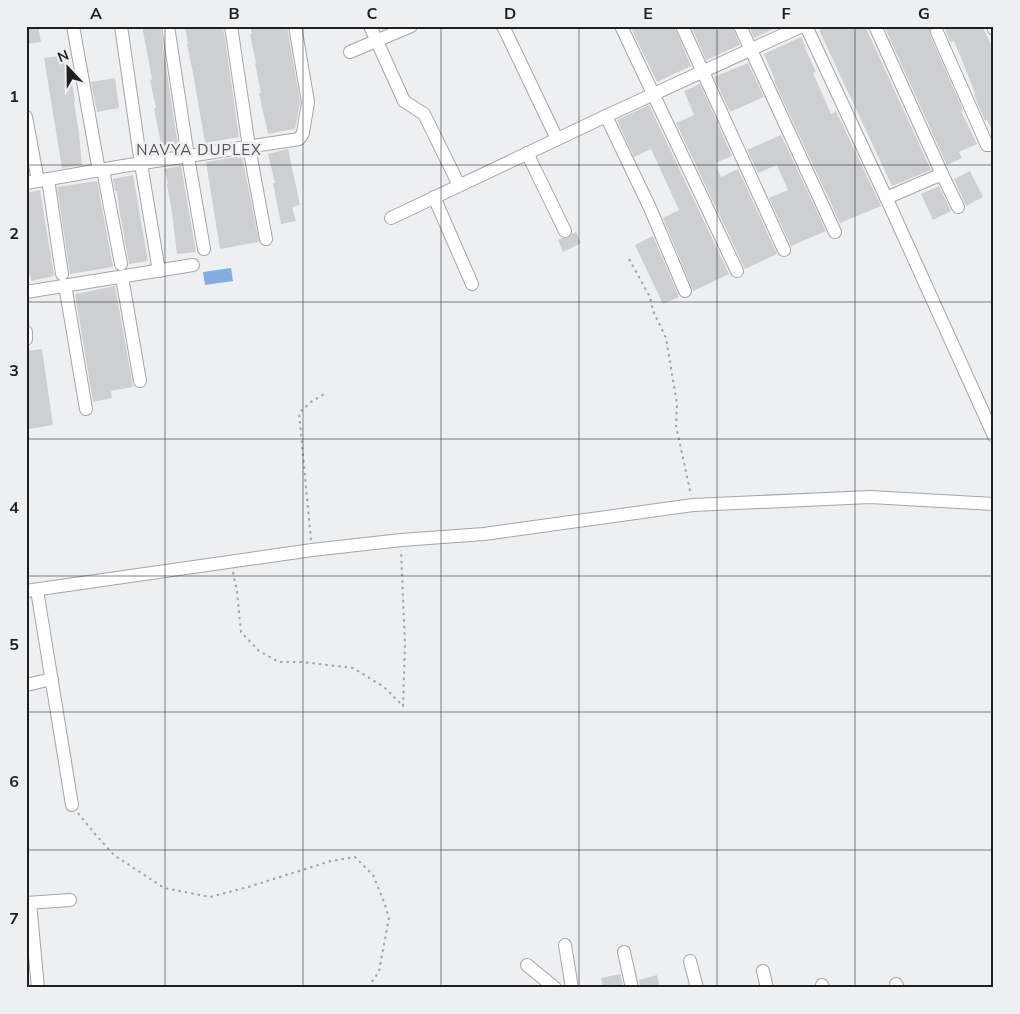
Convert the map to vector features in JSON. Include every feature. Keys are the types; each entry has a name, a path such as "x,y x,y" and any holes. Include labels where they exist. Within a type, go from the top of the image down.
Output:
{"street":[{"path":"73,26 121,270 140,382"},
{"path":"121,26 159,270"},
{"path":"168,26 204,249"},
{"path":"231,26 266,239"},
{"path":"37,181 299,139 303,133 308,102 295,26"},
{"path":"370,26 404,101 424,114 459,185"},
{"path":"350,52 411,26"},
{"path":"503,26 557,139"},
{"path":"621,26 737,270"},
{"path":"682,26 784,250"},
{"path":"740,26 835,232"},
{"path":"391,218 653,93 802,26"},
{"path":"806,26 994,436"},
{"path":"875,26 958,207"},
{"path":"937,32 987,145 994,144"},
{"path":"606,116 650,208 686,291"},
{"path":"26,117 37,181 64,280 86,409"},
{"path":"527,153 565,231"},
{"path":"886,198 942,174"},
{"path":"434,197 472,284"},
{"path":"26,292 64,280 121,270 159,270 193,265"},
{"path":"26,332 26,339"},
{"path":"72,805 52,680 32,591 312,550 401,540 484,534 693,505 870,497 994,504"},
{"path":"26,685 52,680"},
{"path":"38,988 28,903 70,900"},
{"path":"565,945 572,988"},
{"path":"624,952 632,988"},
{"path":"690,961 696,988"},
{"path":"527,965 555,988"},
{"path":"762,971 767,988"}],"path":[{"path":"629,259 650,297 653,311 666,338 677,404 676,426 693,505"},
{"path":"312,550 299,413 311,402 326,393"},
{"path":"231,562 237,592 241,632 258,651 279,662 301,662 353,668 384,687 403,706 405,645 401,540"},
{"path":"72,805 114,856 164,888 210,897 248,888 331,861 355,858 373,875 389,918 379,971 368,988"}],"water":[{"path":"231,268 233,281 205,285 203,272"}],"building":[{"path":"26,26 38,26 41,42 26,44"},
{"path":"142,26 160,26 178,146 162,149"},
{"path":"185,26 223,26 239,137 205,143"},
{"path":"250,26 287,26 300,102 295,129 268,134 259,93 261,93"},
{"path":"630,26 674,26 691,66 657,82"},
{"path":"691,26 732,26 740,45 706,60"},
{"path":"749,26 780,26 754,38"},
{"path":"827,26 865,26 931,170 892,186 819,30"},
{"path":"884,26 928,26 930,29 930,35 963,110 961,111 977,144 959,152 962,158 947,165"},
{"path":"944,26 982,26 990,42 994,51 994,135 979,107 954,41 950,42"},
{"path":"801,37 816,72 813,73 831,114 836,111 881,206 840,223 774,81 764,54"},
{"path":"67,55 75,101 82,165 62,168 44,58"},
{"path":"748,63 764,97 730,112 714,77"},
{"path":"115,78 119,108 97,112 91,82"},
{"path":"700,84 732,156 715,163 721,177 738,169 777,254 745,269 676,123 694,115 684,91"},
{"path":"649,105 729,274 693,291 663,218 679,210 651,149 634,157 617,120"},
{"path":"781,135 826,231 791,246 769,198 788,190 777,165 758,173 747,150"},
{"path":"288,149 300,205 292,207 296,221 281,224 273,183 275,183 268,154"},
{"path":"242,156 259,242 220,249 206,162"},
{"path":"181,166 196,252 177,254 168,184 164,169"},
{"path":"970,171 983,197 966,206 954,179"},
{"path":"133,175 148,261 129,264 117,191 115,191 113,179"},
{"path":"97,181 113,267 70,274 57,187"},
{"path":"939,186 951,211 933,220 921,194"},
{"path":"40,190 54,276 31,281 26,259 26,193"},
{"path":"576,232 581,243 563,252 558,240 568,238"},
{"path":"653,236 679,297 663,304 635,245"},
{"path":"115,286 133,387 111,391 112,398 93,402 75,294"},
{"path":"42,349 53,425 29,429 26,412 26,351"},
{"path":"620,974 624,988 603,988 601,978"},
{"path":"657,975 660,988 640,988 639,980"}],"district":[{"name":"NAVYA DUPLEX","path":"199,149"}]}
